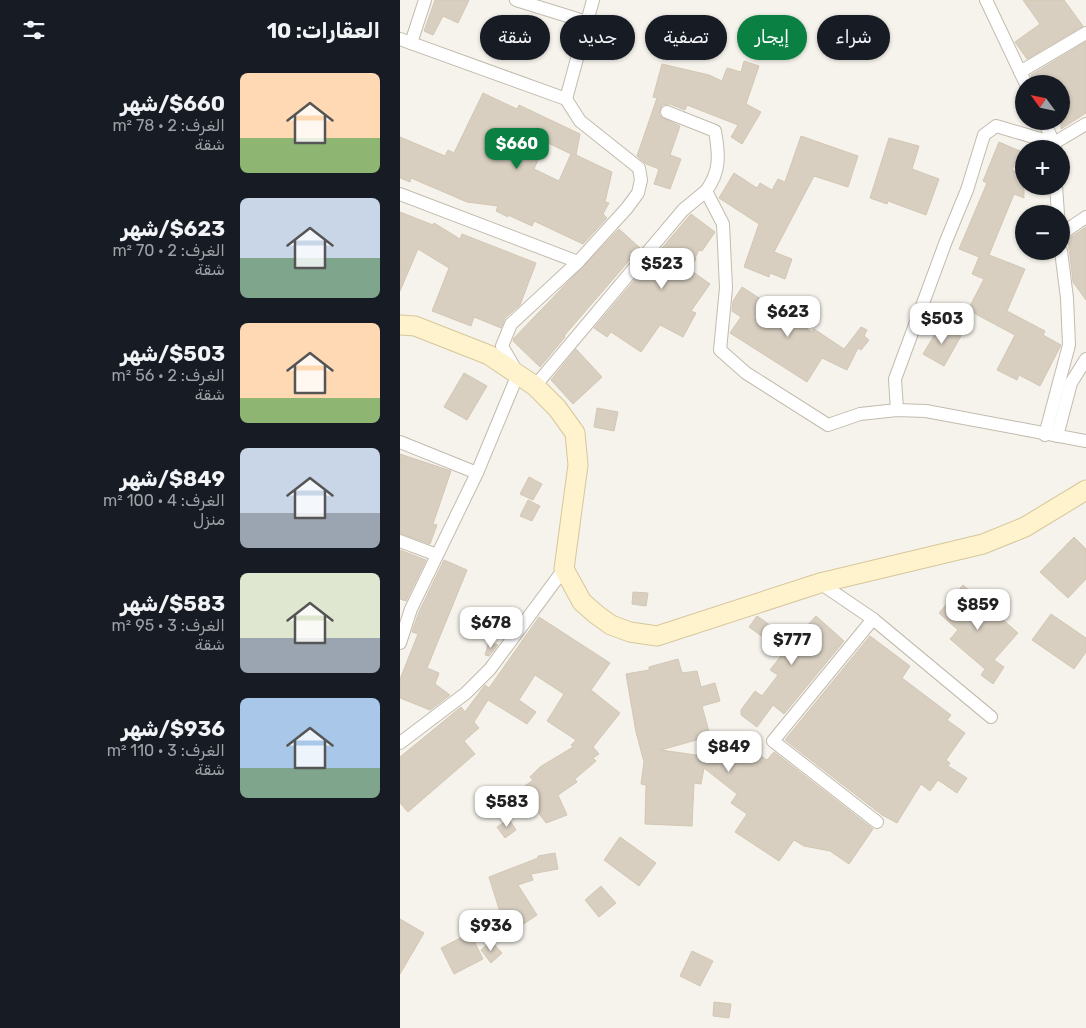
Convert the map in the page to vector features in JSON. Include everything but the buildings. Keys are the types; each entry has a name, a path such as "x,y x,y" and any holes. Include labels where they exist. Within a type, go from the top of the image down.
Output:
{"main road":[{"path":"409,326 489,355 534,386 557,408 575,433 578,465 564,569 582,602 611,625 630,632 657,636 820,583 983,544 1025,526 1086,490"}],"street":[{"path":"400,642 406,607 437,554 477,473 518,374 502,346 511,324 578,262 627,208 638,193 641,180 639,168 580,121 566,99 405,41 425,0"},
{"path":"516,0 564,15"},
{"path":"589,15 593,0"},
{"path":"986,0 1022,75"},
{"path":"1027,75 1086,33"},
{"path":"566,99 577,60"},
{"path":"534,386 684,210 706,191 714,180 719,158 714,131 667,112"},
{"path":"1063,140 1086,124"},
{"path":"897,410 895,379 967,190 984,135 996,126 1037,140"},
{"path":"706,191 723,224 726,288 720,350 746,373 828,425 860,414 897,410 926,411 1086,441"},
{"path":"400,194 578,262"},
{"path":"1070,228 1086,217"},
{"path":"1051,435 1069,345 1067,298 1062,260"},
{"path":"400,316 409,326"},
{"path":"1051,435 1071,383 1086,359"},
{"path":"400,442 477,473"},
{"path":"400,541 437,554"},
{"path":"400,743 466,693 490,669 564,569"},
{"path":"820,583 873,619 990,717"},
{"path":"873,619 773,741 877,822"}]}
